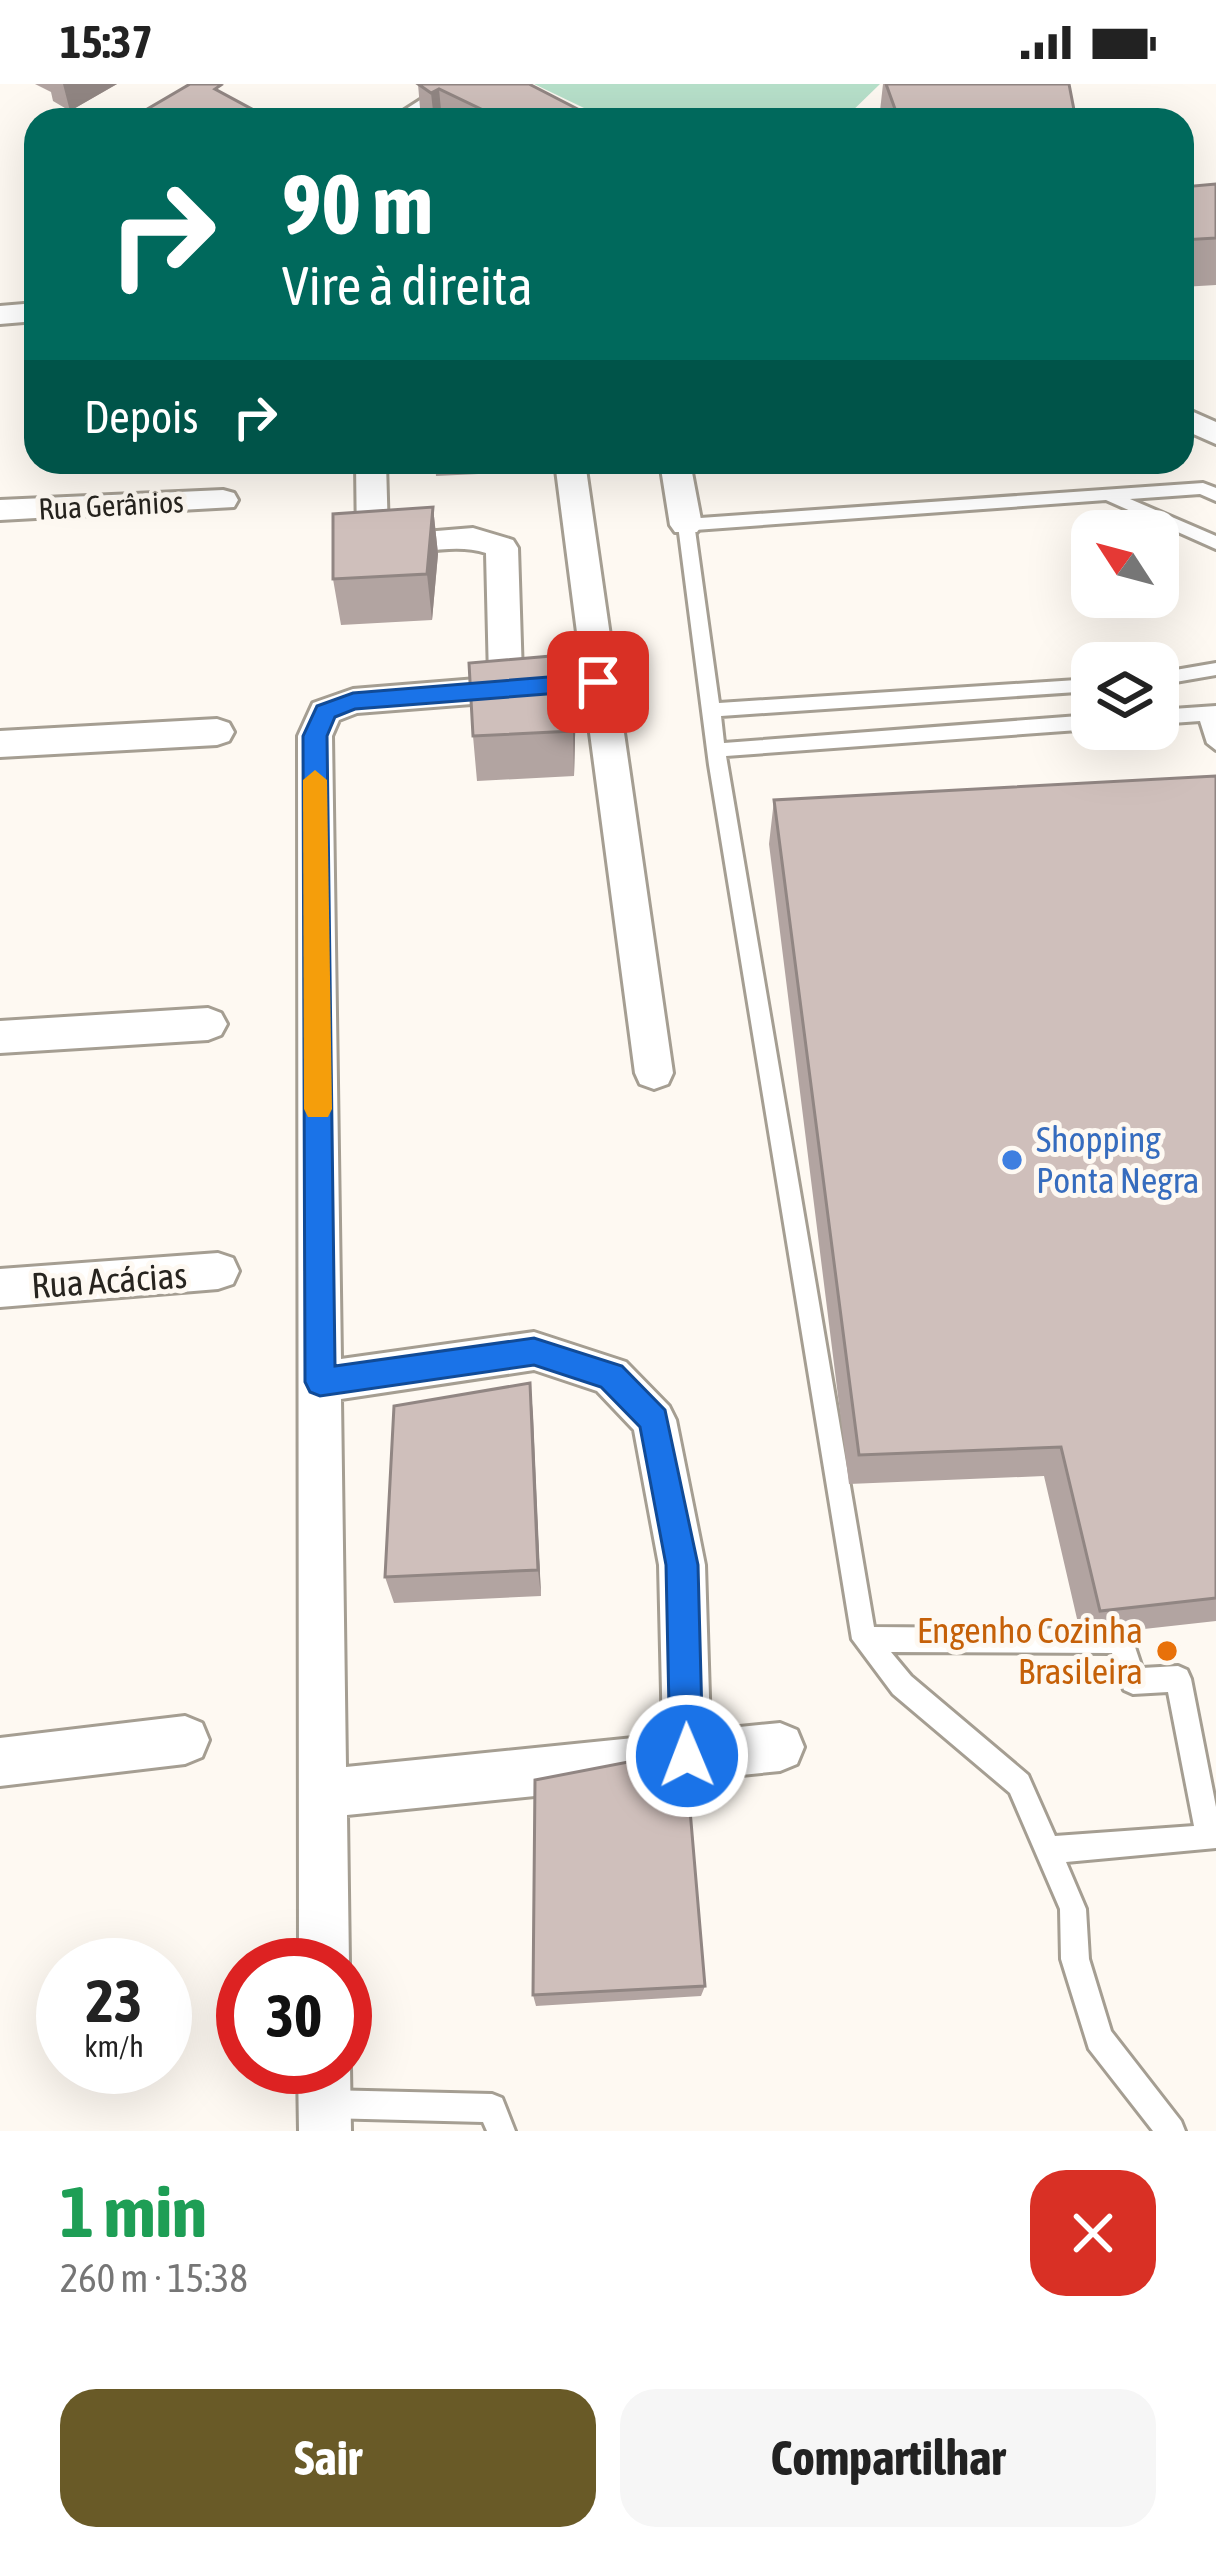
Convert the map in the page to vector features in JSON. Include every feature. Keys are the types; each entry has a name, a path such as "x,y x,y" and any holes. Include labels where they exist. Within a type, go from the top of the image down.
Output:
{"street":[{"path":"426,108 466,88"},
{"path":"371,474 374,543 479,540 502,548 506,689"},
{"path":"572,474 654,1073"},
{"path":"677,474 686,525"},
{"name":"Rua Gerânios","path":"0,510 223,500"},
{"path":"324,1938 315,736 326,712 353,701 598,682"},
{"path":"0,744 217,732"},
{"path":"0,1036 208,1024"},
{"name":"Rua Acácias","path":"0,1288 218,1271"},
{"path":"320,1382 534,1351 611,1376 654,1420 682,1565 687,1756"},
{"path":"0,1762 185,1740"},
{"path":"323,1793 780,1747"}],"lane":[{"path":"1171,2131 1099,2039 1075,1959 1072,1909 1019,1784 902,1685 864,1639 716,750 686,525 1203,488 1216,495"},
{"path":"1113,497 1216,543"},
{"path":"1179,677 1216,669"},
{"path":"710,710 1071,686"},
{"path":"1179,715 1211,713 1216,743"},
{"path":"716,750 1071,724"},
{"path":"864,1639 1120,1641 1133,1681 1178,1679 1209,1838 1048,1850"},
{"path":"325,2100 492,2108 501,2131"}],"green space":[{"path":"534,84 880,84 855,108 584,108"}],"building":[{"path":"190,84 219,84 215,89 250,108 149,108"},
{"path":"418,84 529,84 576,108 479,108 439,89 431,93"},
{"path":"886,84 1069,84 1074,108 895,108"},
{"path":"1216,184 1216,238 1194,239 1194,186"},
{"path":"433,507 427,574 333,579 333,514"},
{"path":"575,654 573,731 473,736 469,663"},
{"name":"Shopping Ponta Negra","path":"1216,776 1216,1598 1100,1611 1061,1447 859,1455 774,800"},
{"path":"530,1383 538,1570 385,1577 394,1406"},
{"path":"685,1751 705,1986 533,1995 535,1780"}],"slow traffic":[{"path":"315,780 318,1109"}],"place":[{"name":"Shopping Ponta Negra","path":"1012,1160"},
{"name":"Engenho Cozinha Brasileira","path":"1167,1651"}],"route":[{"path":"598,682 353,701 326,712 315,736 320,1382 534,1351 611,1376 654,1420 682,1565 687,1756"}]}
